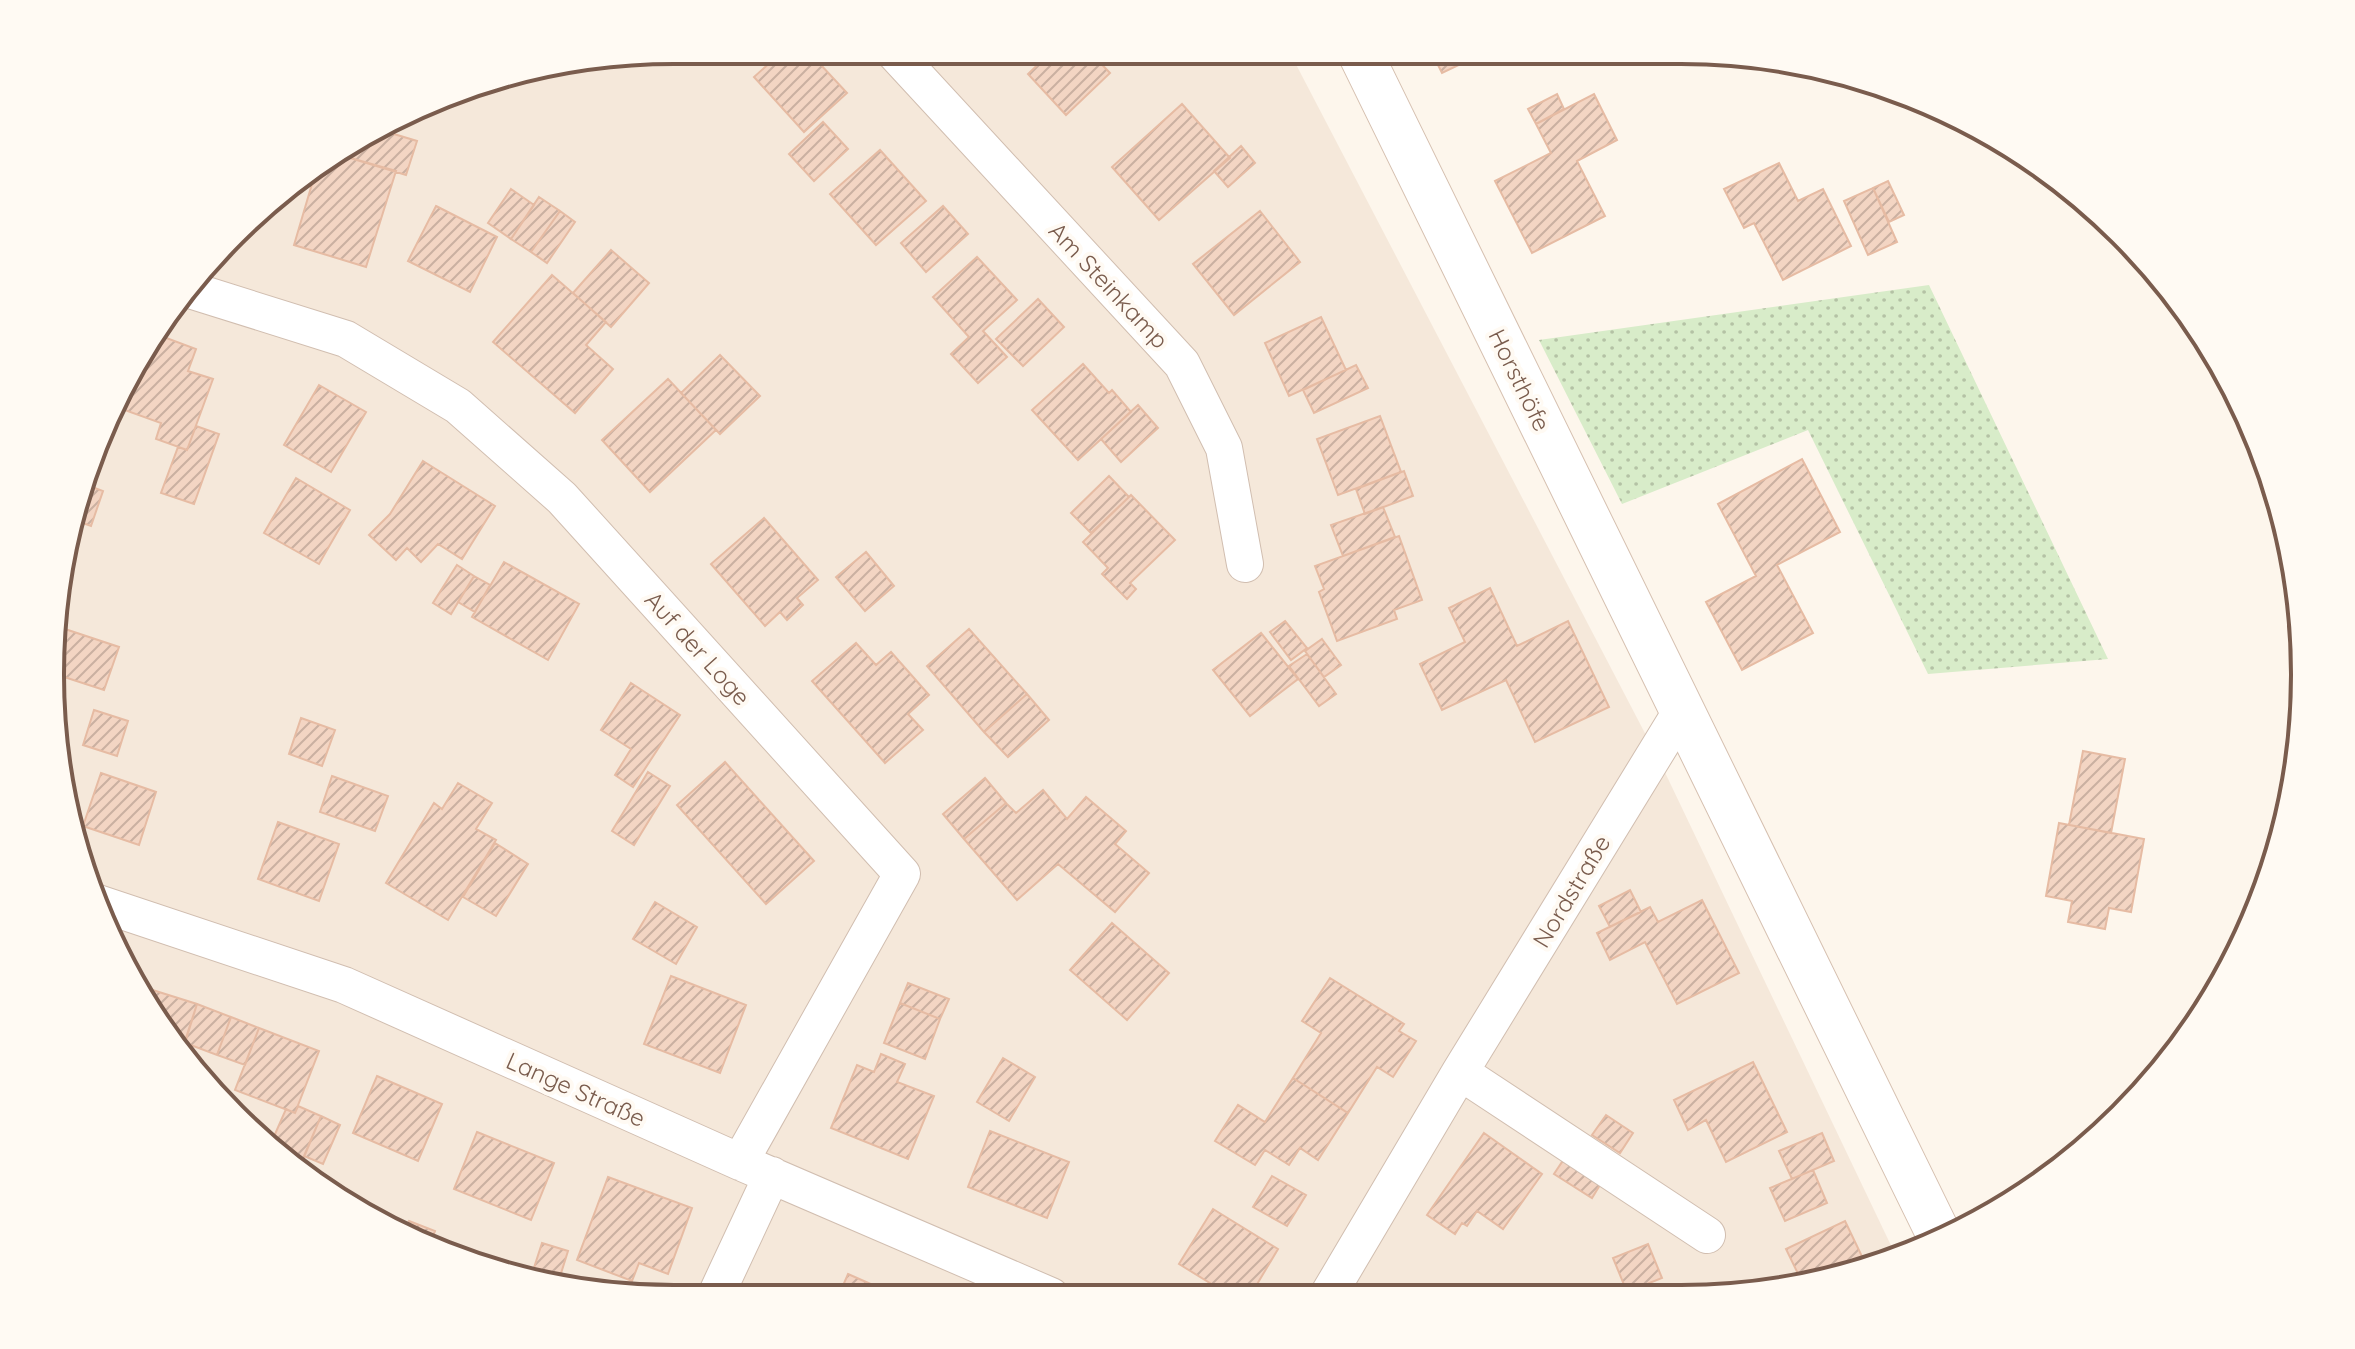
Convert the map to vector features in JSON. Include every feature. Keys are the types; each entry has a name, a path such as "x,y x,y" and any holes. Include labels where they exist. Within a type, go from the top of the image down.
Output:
{"main road":[{"name":"Horsthöfe","path":"1365,64 1936,1229"}],"street":[{"name":"Am Steinkamp","path":"905,64 1182,364 1224,448 1245,564"},
{"name":"Auf der Loge","path":"199,293 346,339 458,406 562,498 902,874 756,1169"},
{"name":"Nordstraße","path":"1334,1285 1460,1072 1682,710"},
{"name":"Lange Straße","path":"110,907 344,985 1025,1285"},
{"path":"1460,1072 1707,1235"},
{"path":"719,1285 756,1169"}],"shaded area":[{"path":"1296,64 1660,762 1892,1247 1800,1273 1720,1284 635,1284 595,1280 516,1264 478,1253 404,1222 335,1182 303,1159 243,1106 216,1077 190,1046 146,980 110,908 96,871 69,754 65,714 65,635 76,555 96,478 127,404 167,335 216,272 272,216 335,167 404,127 478,96 516,85 595,69 635,65"}],"green space":[{"path":"1929,285 2108,659 1928,674 1808,430 1622,504 1539,340"}],"building":[{"path":"768,64 820,64 847,93 804,132 754,77"},
{"path":"1038,64 1101,64 1110,73 1066,115 1028,74"},
{"path":"1438,64 1461,64 1442,73"},
{"path":"1557,94 1564,109 1536,124 1528,109"},
{"path":"1594,94 1617,140 1577,161 1605,216 1532,253 1495,181 1551,153 1536,124"},
{"path":"1182,104 1230,158 1159,220 1112,167"},
{"path":"823,122 848,149 814,181 789,154"},
{"path":"392,133 417,141 406,175 350,158"},
{"path":"1241,146 1255,163 1228,187 1214,171"},
{"path":"880,150 926,201 876,245 830,194"},
{"path":"350,158 396,171 366,267 294,245 312,183"},
{"path":"1779,163 1798,201 1823,189 1851,246 1783,280 1754,223 1744,228 1724,189"},
{"path":"1888,181 1904,215 1889,222 1873,188"},
{"path":"1873,188 1897,242 1868,255 1844,201"},
{"path":"511,189 534,205 511,239 488,223"},
{"path":"539,197 560,211 531,252 511,239"},
{"path":"436,206 497,237 470,292 408,261"},
{"path":"943,206 968,234 926,272 901,243"},
{"path":"560,211 575,222 547,263 531,252"},
{"path":"1260,211 1300,262 1234,315 1193,264"},
{"path":"611,250 649,283 611,327 573,293"},
{"path":"977,257 1017,300 983,331 1007,357 978,383 951,354 969,337 933,297"},
{"path":"552,275 606,322 586,345 613,369 575,413 493,342"},
{"path":"1038,299 1064,327 1023,366 996,339"},
{"path":"1321,317 1346,370 1289,396 1265,343"},
{"path":"165,338 196,349 188,371 213,379 187,450 156,439 161,423 124,410"},
{"path":"720,355 760,396 720,434 681,393"},
{"path":"1083,364 1131,412 1078,460 1032,410"},
{"path":"1356,365 1368,388 1314,413 1303,390"},
{"path":"668,379 716,430 650,492 602,440"},
{"path":"319,385 366,412 331,472 284,445"},
{"path":"1138,405 1158,428 1121,462 1101,439"},
{"path":"1380,416 1401,472 1338,495 1317,439"},
{"path":"196,426 219,434 194,504 161,493 178,447 187,450"},
{"path":"1802,459 1840,532 1777,565 1813,633 1742,670 1706,602 1756,576 1718,504"},
{"path":"423,461 495,506 462,559 438,544 421,562 407,548 396,560 369,535 390,514"},
{"path":"1404,471 1413,496 1365,514 1356,489"},
{"path":"1109,476 1129,497 1091,533 1071,513"},
{"path":"296,478 350,510 319,564 264,533"},
{"path":"93,487 103,491 91,526 83,523"},
{"path":"1131,495 1175,540 1130,583 1136,589 1127,599 1102,574 1108,568 1083,542"},
{"path":"1383,507 1395,537 1343,556 1331,525"},
{"path":"764,518 818,580 797,598 803,605 787,620 780,612 765,626 711,564"},
{"path":"1399,536 1422,600 1394,610 1397,619 1337,641 1319,592 1324,589 1315,566"},
{"path":"866,552 894,586 865,611 836,577"},
{"path":"504,562 579,604 548,660 472,617"},
{"path":"457,565 474,576 451,614 433,603"},
{"path":"474,576 490,585 475,612 458,602"},
{"path":"1490,588 1517,646 1568,621 1609,707 1535,742 1506,680 1442,710 1420,664 1465,642 1449,608"},
{"path":"1285,621 1307,648 1291,660 1270,632"},
{"path":"66,629 119,647 104,690 64,677"},
{"path":"969,629 1027,694 984,732 927,666"},
{"path":"1261,633 1298,679 1250,716 1213,670"},
{"path":"1322,639 1341,665 1324,677 1305,651"},
{"path":"856,643 876,665 891,652 929,695 908,714 923,730 885,763 812,681"},
{"path":"1307,654 1336,694 1319,706 1289,666"},
{"path":"631,683 680,715 633,787 615,775 631,749 601,730"},
{"path":"1027,694 1049,720 1008,757 984,732"},
{"path":"94,710 128,721 117,756 83,745"},
{"path":"301,718 335,730 322,766 289,754"},
{"path":"2083,751 2125,759 2111,833 2069,825"},
{"path":"725,762 814,861 766,904 677,805"},
{"path":"648,772 670,786 634,845 612,831"},
{"path":"101,773 156,792 139,845 83,825"},
{"path":"332,776 388,796 375,831 320,812"},
{"path":"985,778 1006,803 964,839 943,814"},
{"path":"458,783 492,803 476,829 496,840 448,920 386,883 434,803 442,809"},
{"path":"1043,790 1067,819 1086,797 1126,831 1115,844 1149,873 1115,912 1058,864 1017,900 964,839 1006,803 1016,813"},
{"path":"278,822 339,844 319,901 258,879"},
{"path":"2059,823 2144,839 2131,912 2109,908 2105,929 2068,922 2072,901 2046,896"},
{"path":"495,843 528,864 496,916 463,897"},
{"path":"1630,890 1641,912 1610,927 1599,906"},
{"path":"1702,900 1739,973 1677,1004 1645,942 1610,960 1597,933 1650,907 1658,922"},
{"path":"655,902 697,927 676,964 633,939"},
{"path":"1112,923 1169,973 1127,1020 1070,970"},
{"path":"671,976 746,1005 720,1073 644,1044"},
{"path":"1330,978 1404,1024 1399,1031 1416,1041 1393,1077 1377,1067 1348,1113 1293,1078 1321,1033 1302,1021"},
{"path":"908,983 949,999 940,1019 900,1003"},
{"path":"152,990 197,1004 185,1040"},
{"path":"900,1003 940,1019 925,1059 884,1043"},
{"path":"197,1004 231,1017 217,1055 189,1044 186,1040"},
{"path":"231,1017 259,1028 245,1065 217,1055"},
{"path":"259,1028 319,1051 295,1113 235,1090"},
{"path":"881,1054 905,1064 897,1082 934,1096 908,1159 831,1128 857,1065 874,1072"},
{"path":"1003,1058 1035,1077 1009,1121 977,1102"},
{"path":"1753,1062 1787,1132 1726,1162 1706,1120 1688,1130 1674,1100"},
{"path":"377,1076 442,1104 418,1161 353,1133"},
{"path":"1293,1078 1348,1113 1318,1160 1300,1148 1289,1165 1265,1150 1255,1165 1215,1141 1238,1105 1265,1122"},
{"path":"298,1106 321,1116 303,1159 275,1135 286,1109 295,1113"},
{"path":"1606,1115 1633,1133 1620,1153 1592,1135"},
{"path":"321,1116 340,1125 323,1164 304,1156"},
{"path":"990,1131 1069,1162 1047,1218 968,1187"},
{"path":"477,1132 554,1163 531,1220 454,1189"},
{"path":"1484,1133 1542,1174 1503,1229 1477,1211 1467,1226 1462,1223 1455,1234 1427,1215"},
{"path":"1822,1133 1834,1161 1792,1179 1779,1151"},
{"path":"1566,1156 1603,1180 1592,1198 1554,1174"},
{"path":"1813,1170 1827,1203 1785,1221 1770,1188"},
{"path":"1272,1176 1306,1195 1287,1226 1253,1207"},
{"path":"608,1177 692,1208 668,1274 639,1263 632,1281 577,1260"},
{"path":"1213,1209 1278,1249 1257,1285 1213,1285 1179,1264"},
{"path":"409,1221 435,1231 433,1235 408,1224"},
{"path":"1845,1221 1862,1257 1798,1273 1786,1249"},
{"path":"542,1243 568,1251 561,1274 534,1268"},
{"path":"1648,1244 1662,1278 1644,1285 1624,1285 1613,1258"},
{"path":"848,1274 873,1285 843,1285"}]}
